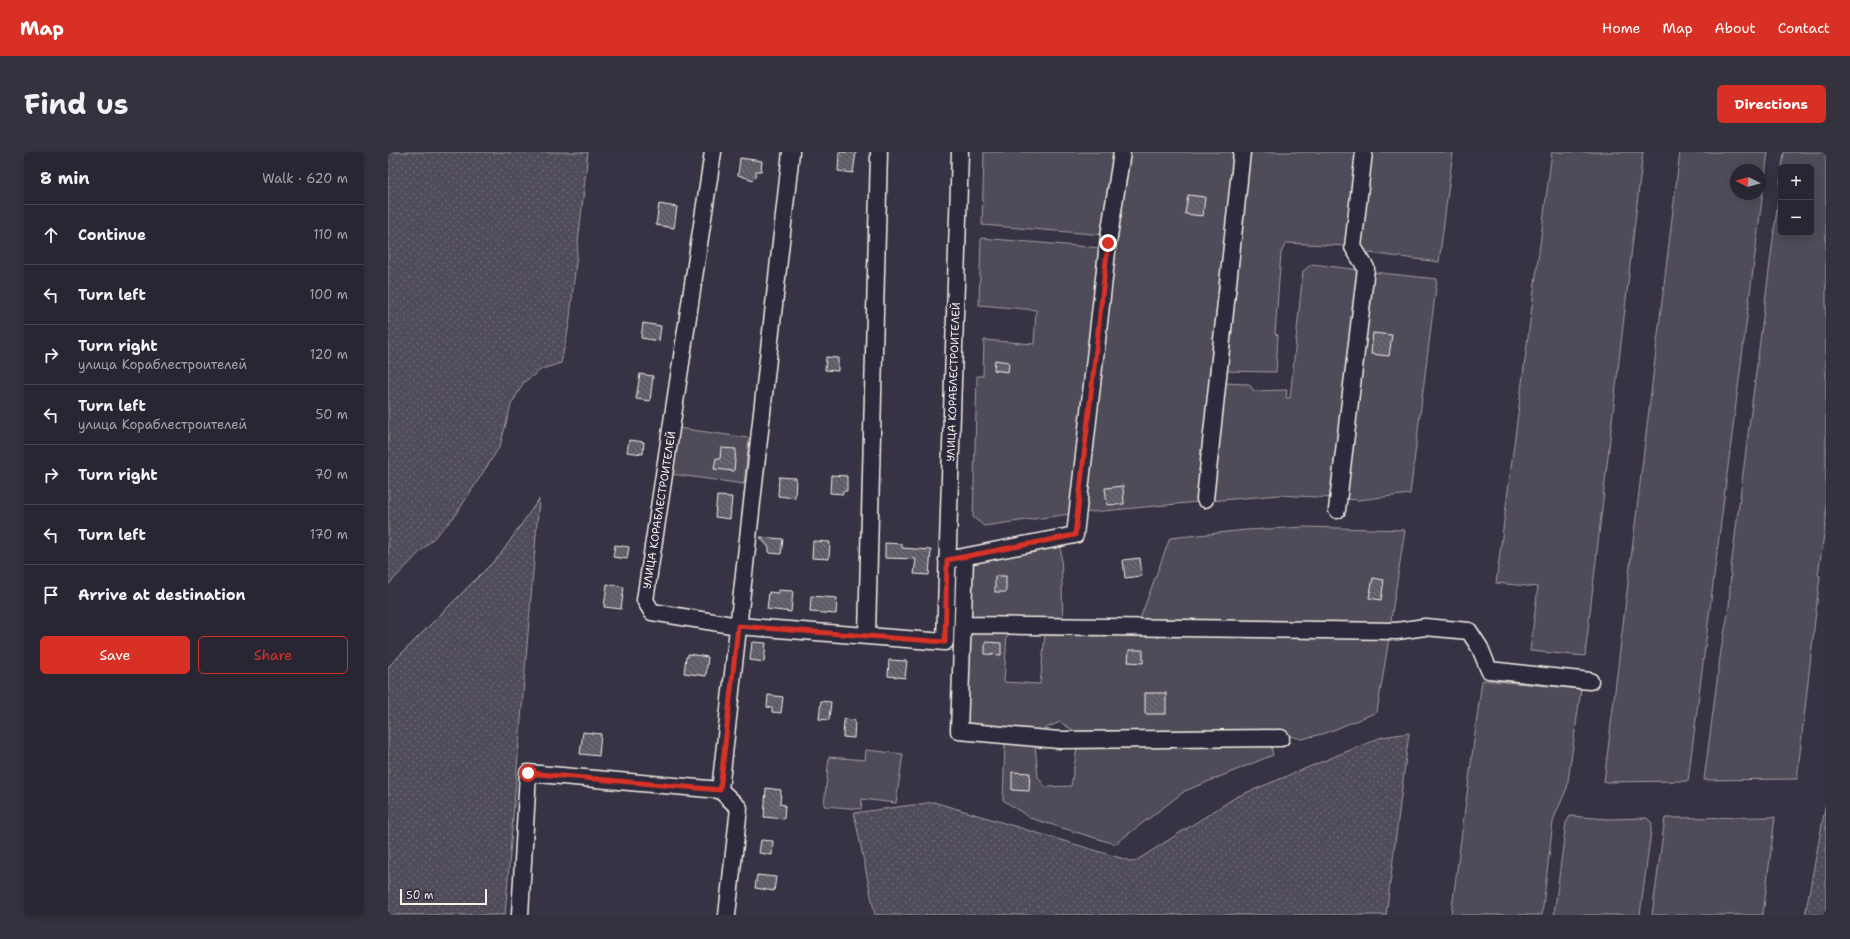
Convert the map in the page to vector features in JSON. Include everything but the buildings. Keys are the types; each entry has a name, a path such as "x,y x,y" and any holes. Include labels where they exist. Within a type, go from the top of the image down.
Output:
{"street":[{"name":"УЛИЦА КОРАБЛЕСТРОИТЕЛЕЙ","path":"713,152 645,600 652,612 738,626 945,642 960,152"},
{"path":"720,790 791,152"},
{"path":"867,635 879,152"},
{"path":"947,560 1075,535 1108,243 1122,152"},
{"path":"1205,499 1242,152"},
{"path":"1337,510 1366,268 1353,247 1364,152"},
{"path":"965,557 959,731 1059,740 1281,738"},
{"path":"963,625 1397,631 1425,627 1469,631 1480,648 1489,670 1590,681"},
{"path":"520,915 528,773 720,790 739,808 727,915"}],"shaded area":[{"path":"388,152 588,152 569,326 561,363 542,369 524,382 511,405 500,446 455,516 388,585"},
{"path":"984,152 1117,152 1105,235 982,225"},
{"path":"1130,152 1235,152 1198,502 1082,513 1111,262 1122,210"},
{"path":"1248,152 1358,152 1346,246 1286,243 1281,253 1275,334 1278,335 1276,372 1225,371"},
{"path":"1370,152 1453,152 1439,262 1361,252 1358,247"},
{"path":"1552,152 1643,152 1585,656 1530,651 1538,587 1496,583"},
{"path":"1680,152 1768,152 1766,168 1766,164 1730,164 1730,200 1762,200 1688,781 1604,782"},
{"path":"1784,152 1826,152 1826,521 1818,575 1820,576 1797,779 1704,780 1721,650 1729,609 1731,567 1778,200 1778,236 1814,236 1814,164 1782,164"},
{"path":"981,238 1101,248 1070,514 984,526 973,517 977,376 983,376 984,340 1034,344 1036,310 979,305"},
{"path":"1312,264 1360,270 1333,498 1279,495 1210,501 1224,383 1249,384 1254,391 1287,390 1286,398 1290,398 1303,271"},
{"path":"1372,272 1437,279 1410,494 1358,500 1345,499"},
{"path":"678,428 749,438 744,484 671,474"},
{"path":"539,499 505,915 388,915 388,667 500,555"},
{"path":"1306,527 1405,530 1390,626 1138,624 1170,538 1246,530"},
{"path":"1061,547 1063,623 969,621 972,564 1012,554"},
{"path":"969,633 1007,634 1004,682 1040,684 1045,635 1389,638 1377,712 1326,733 1302,739 1282,734 1082,736 1060,722 1037,732 965,728"},
{"path":"1482,680 1581,689 1567,788 1553,822 1542,915 1451,915"},
{"path":"1409,733 1386,915 875,915 854,813 934,802 1134,862 1236,797 1382,737"},
{"path":"1005,742 1035,744 1038,777 1045,787 1071,786 1077,748 1271,746 1273,755 1185,791 1115,844 1030,818 1003,800"},
{"path":"866,750 903,754 896,803 862,799 861,809 824,806 829,757 865,760"},
{"path":"1826,803 1826,915 1805,915"},
{"path":"1570,816 1608,819 1647,818 1652,823 1640,915 1554,915 1566,823"},
{"path":"1775,817 1763,915 1652,915 1665,818"}],"route":[{"path":"528,773 720,790 738,626 945,642 947,560 1075,535 1108,243"}]}
